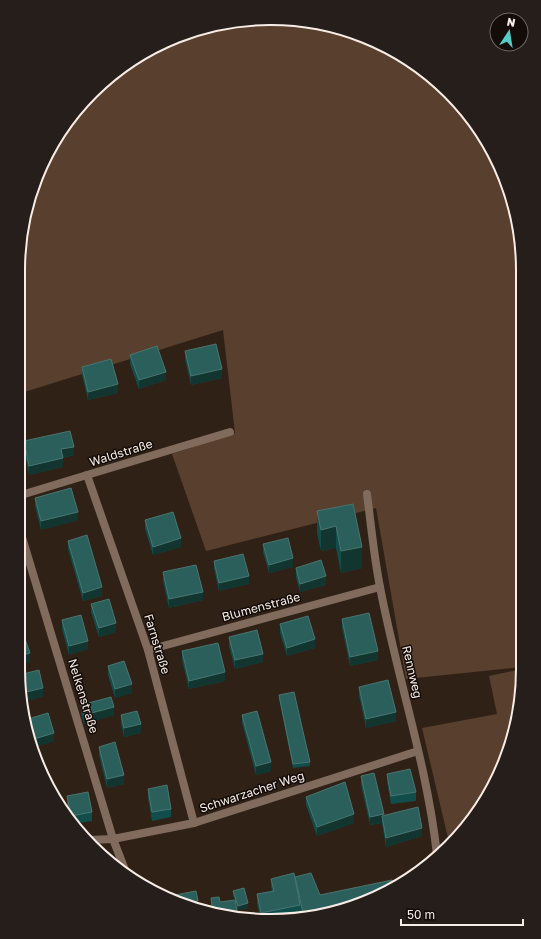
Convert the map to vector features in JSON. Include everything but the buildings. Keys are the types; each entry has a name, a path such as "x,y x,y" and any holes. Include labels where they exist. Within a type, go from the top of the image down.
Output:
{"street":[{"name":"Waldstraße","path":"25,494 230,432"},
{"name":"Farnstraße","path":"87,475 148,650 194,823"},
{"name":"Rennweg","path":"367,494 380,587 418,751 436,849"},
{"name":"Nelkenstraße","path":"25,547 113,839 123,864"},
{"name":"Blumenstraße","path":"148,650 380,587"},
{"name":"Schwarzacher Weg","path":"95,840 113,839 194,823 418,751"}],"shaded area":[{"path":"270,25 303,27 334,33 349,38 379,50 407,66 444,97 475,134 491,162 503,192 508,207 514,238 516,270 516,668 406,679 376,508 206,551 172,454 235,433 223,330 25,392 25,270 27,238 33,207 38,192 50,162 66,134 97,97 134,66 162,50 207,33 238,27"},
{"path":"516,670 514,701 508,732 491,777 475,805 448,838 422,728 497,714 489,676"}]}
